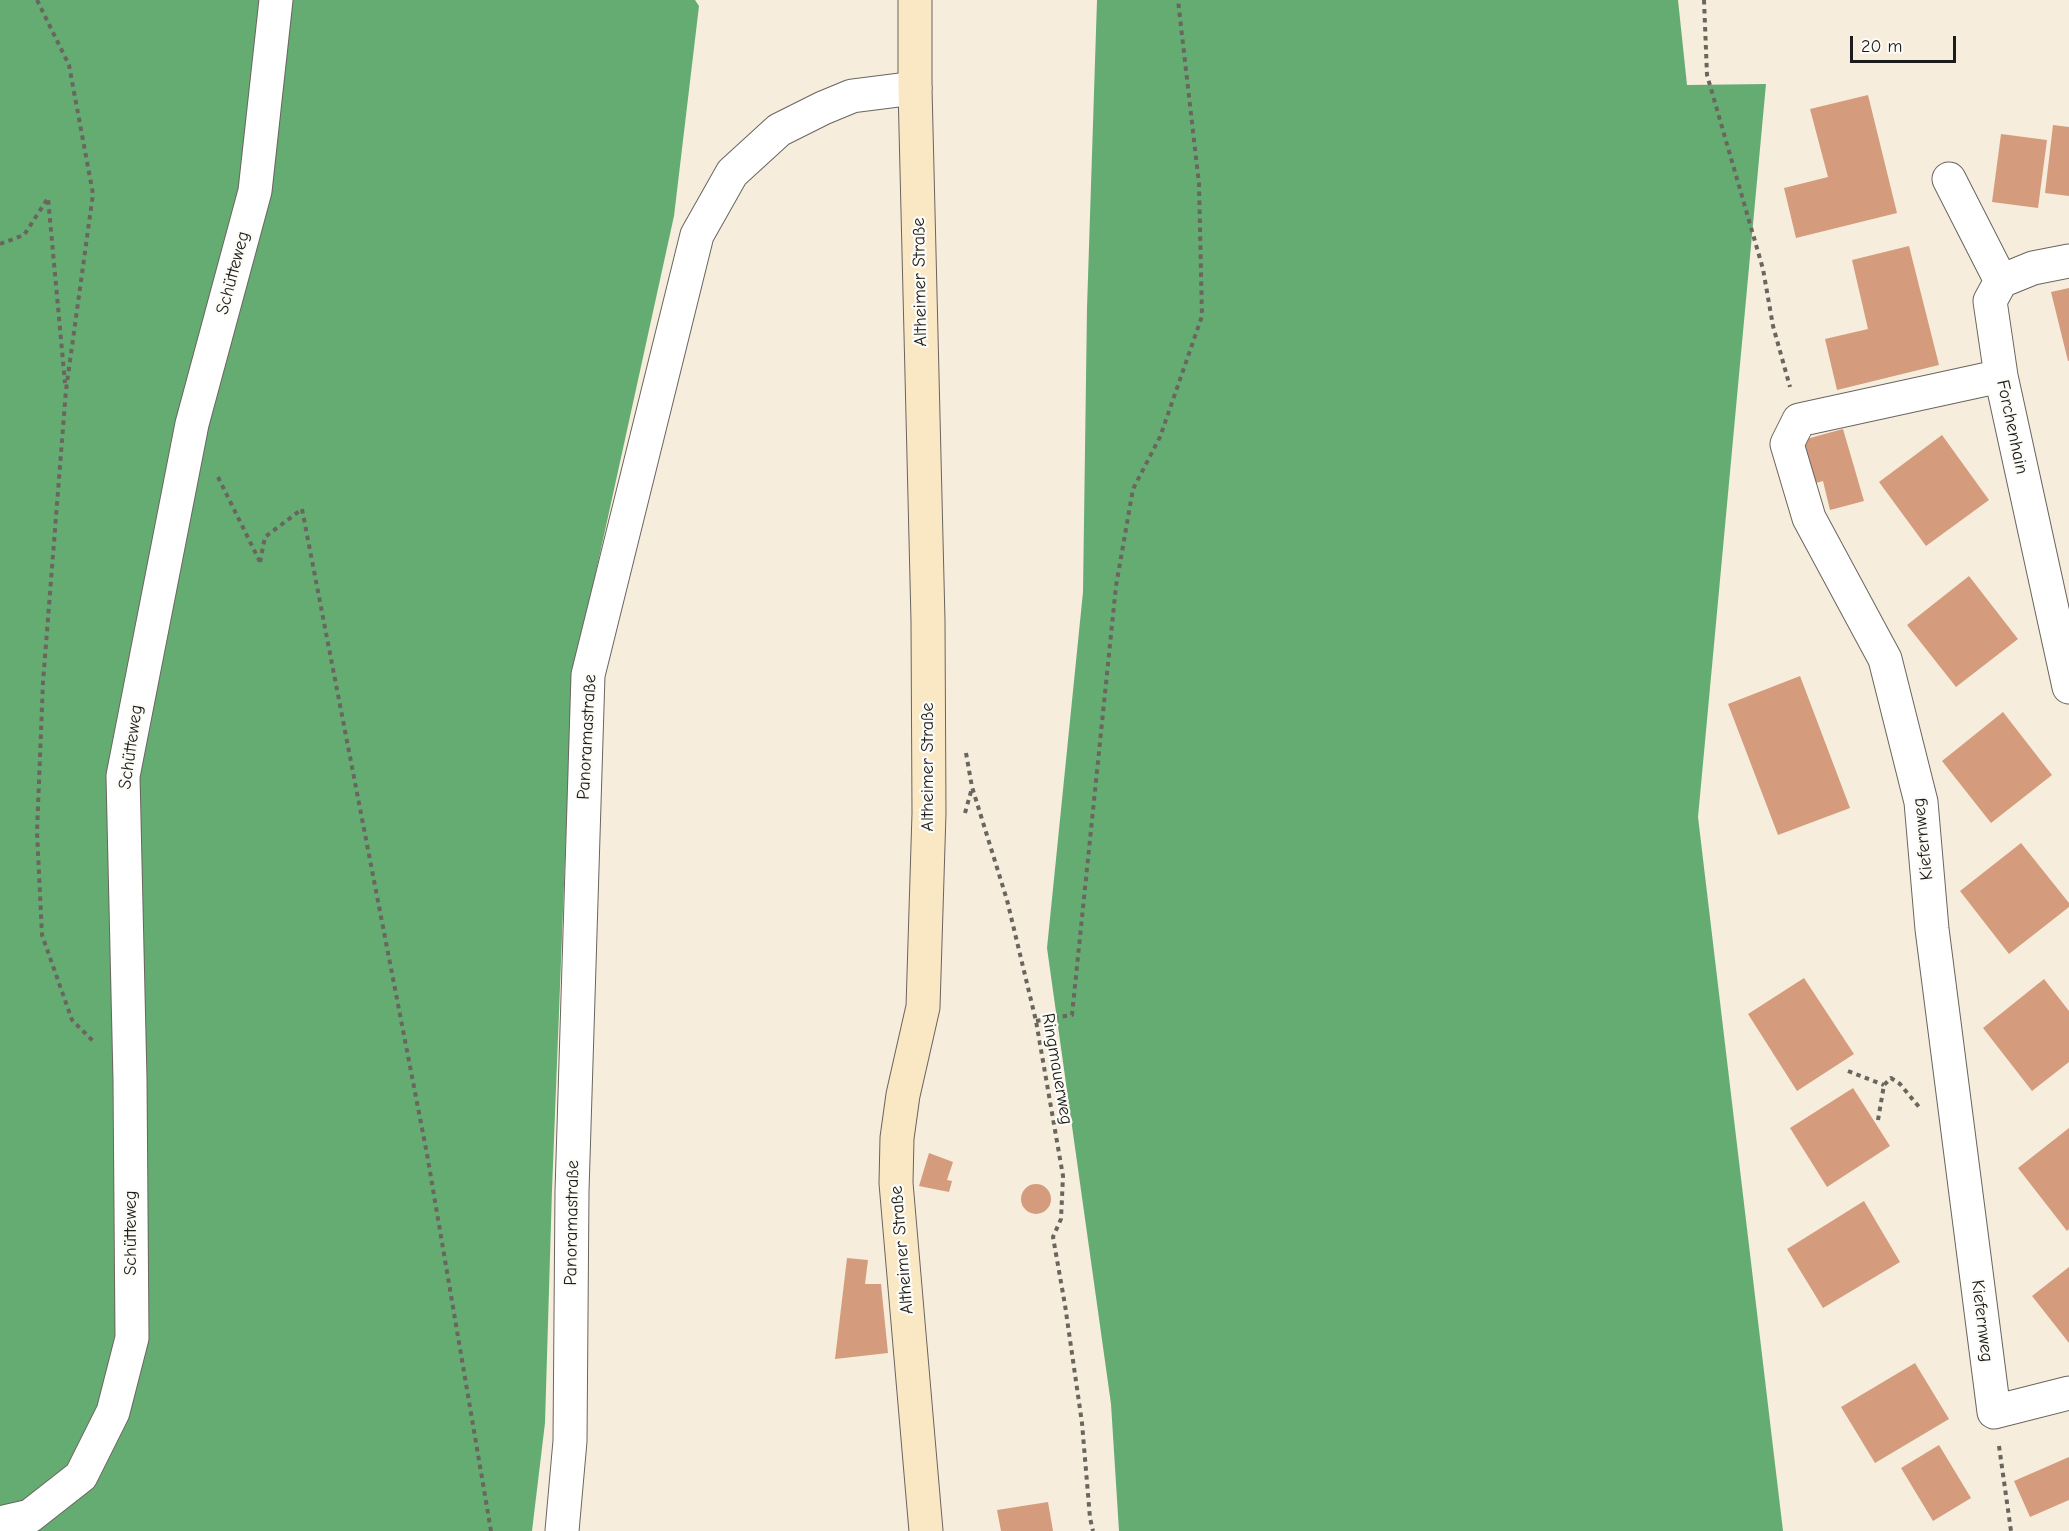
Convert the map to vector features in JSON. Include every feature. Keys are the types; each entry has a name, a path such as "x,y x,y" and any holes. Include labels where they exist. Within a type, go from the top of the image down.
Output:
{"street":[{"name":"Schütteweg","path":"0,1523 30,1516 81,1476 113,1412 132,1338 130,1080 123,776 192,424 255,191 276,0"},
{"name":"Altheimer Straße","path":"915,0 915,88 928,621 929,813 923,1007 903,1095 897,1138 896,1183 926,1531"},
{"name":"Panoramastraße","path":"562,1531 570,1441 573,1168 590,663 697,235 732,173 779,130 823,108 852,96 915,88"},
{"path":"1949,179 2001,281 2033,268 2069,261"},
{"name":"Forchenhain","path":"2001,281 1990,301 2001,376 2069,687"},
{"path":"1799,420 2001,376"},
{"name":"Kiefernweg","path":"1799,420 1787,444 1809,518 1885,659 1921,802 1932,929 1994,1412"},
{"path":"1994,1412 2069,1393"}],"path":[{"path":"37,0 69,65 93,194 66,390 43,682 37,832 42,936 72,1020 130,1080"},
{"path":"1036,1021 1072,1015 1116,586 1133,489 1160,437 1202,316 1199,184 1178,0"},
{"path":"1704,0 1707,75 1763,268 1773,326 1799,420"},
{"path":"0,244 24,235 48,198 66,390"},
{"path":"192,424 260,562 264,537 302,509 427,1154 491,1531"},
{"name":"Ringmauerweg","path":"965,746 972,788 1007,900 1036,1021 1063,1176 1061,1218 1053,1237 1082,1423 1093,1531"},
{"path":"1848,1071 1884,1085"},
{"path":"1878,1120 1884,1085 1891,1078 1900,1084 1921,1109"},
{"path":"1994,1412 2011,1531"}],"green space":[{"path":"0,0 695,0 699,6 674,216 572,681 545,1423 532,1531 0,1531"},
{"path":"1097,0 1678,0 1687,85 1766,84 1698,817 1783,1531 1119,1531 1111,1404 1047,948 1083,592 1087,308"}],"building":[{"path":"1868,95 1897,213 1796,238 1784,188 1828,177 1810,109"},
{"path":"2053,125 2069,127 2069,196 2045,193"},
{"path":"2001,134 2047,140 2038,208 1992,202"},
{"path":"1909,246 1939,365 1837,390 1825,339 1868,329 1852,260"},
{"path":"2069,288 2069,361 2068,361 2051,292"},
{"path":"1843,429 1864,501 1830,510 1823,481 1812,484 1799,441"},
{"path":"1942,435 1989,500 1926,546 1879,482"},
{"path":"1969,576 2018,639 1956,687 1907,625"},
{"path":"1800,676 1850,808 1778,835 1728,704"},
{"path":"2003,712 2052,775 1991,823 1942,761"},
{"path":"2021,843 2069,903 2069,907 2009,954 1960,891"},
{"path":"1804,978 1854,1054 1797,1091 1748,1014"},
{"path":"2044,979 2069,1011 2069,1062 2032,1091 1983,1028"},
{"path":"1853,1088 1890,1146 1827,1187 1790,1128"},
{"path":"2069,1128 2069,1229 2067,1231 2018,1168"},
{"path":"929,1153 953,1162 947,1180 952,1181 949,1192 919,1186"},
{"path":"1036,1184 1047,1188 1051,1199 1047,1210 1036,1214 1025,1210 1021,1199 1025,1188"},
{"path":"1864,1201 1900,1262 1823,1308 1787,1249"},
{"path":"847,1258 868,1260 865,1284 881,1284 888,1353 835,1359"},
{"path":"2069,1267 2069,1343 2032,1296"},
{"path":"1915,1363 1949,1419 1875,1463 1841,1407"},
{"path":"1939,1445 1971,1498 1933,1521 1901,1468"},
{"path":"2069,1457 2069,1500 2030,1517 2014,1481"},
{"path":"1048,1502 1053,1531 1001,1531 997,1510"}]}
